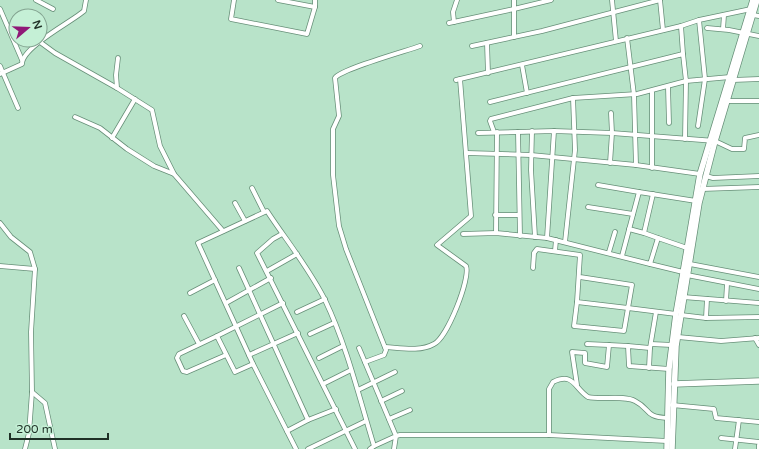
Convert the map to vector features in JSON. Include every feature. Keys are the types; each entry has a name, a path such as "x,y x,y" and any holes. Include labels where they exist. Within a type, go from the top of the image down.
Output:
{"main road":[{"path":"745,33 756,16 753,9 753,0"},
{"path":"672,449 672,405 678,337 678,315 683,297 687,248 696,201 745,33 753,9 758,0"},
{"path":"713,141 727,102 732,79"},
{"path":"667,449 669,369 672,345 685,274 690,264 703,175"},
{"path":"674,384 759,381"}],"street":[{"path":"36,0 53,9"},
{"path":"48,36 84,11 86,0"},
{"path":"234,0 231,19 307,34 315,7 315,0"},
{"path":"278,0 315,7"},
{"path":"457,0 453,12 452,23 551,0"},
{"path":"514,0 514,37"},
{"path":"612,0 616,41"},
{"path":"472,46 514,37 660,0 663,30"},
{"path":"0,9 2,21 22,60"},
{"path":"385,347 414,349 436,344 452,317 467,277 468,269 466,266 437,244 471,216 467,153 458,80 681,26 699,20 753,9"},
{"path":"723,29 724,15"},
{"path":"698,126 706,79 699,20"},
{"path":"681,26 686,81 685,139"},
{"path":"707,28 723,29 759,36"},
{"path":"627,38 634,95 636,165"},
{"path":"487,43 488,73"},
{"path":"365,362 384,355 385,347 346,249 339,226 333,175 333,129 339,116 334,78 345,72 420,46"},
{"path":"1,73 22,64 22,60 26,52 32,48"},
{"path":"48,48 152,110 160,146 174,174 223,231"},
{"path":"490,102 683,54"},
{"path":"117,88 116,75 118,58"},
{"path":"522,65 527,92"},
{"path":"0,66 1,73 18,108"},
{"path":"496,233 495,215 497,154 495,132 490,120 491,118 573,98 634,95 652,92 686,81 706,79 759,79"},
{"path":"668,87 669,122"},
{"path":"652,92 652,168"},
{"path":"565,242 576,131 573,98"},
{"path":"112,138 135,99"},
{"path":"727,102 759,101"},
{"path":"610,163 612,133 611,113"},
{"path":"75,117 100,128 127,149 154,166 174,174"},
{"path":"532,131 531,155 535,237"},
{"path":"547,238 554,131"},
{"path":"478,133 576,131 612,133 713,141 732,149 744,149 745,138 759,135"},
{"path":"518,132 520,236"},
{"path":"467,153 518,154 636,165 703,175 713,178 759,176"},
{"path":"598,185 696,201"},
{"path":"252,188 264,212"},
{"path":"702,189 759,188"},
{"path":"622,256 639,192"},
{"path":"644,233 652,194"},
{"path":"235,203 245,221"},
{"path":"588,207 633,214"},
{"path":"296,449 253,364 198,243 267,211 282,234 298,254 325,299 358,390 374,446"},
{"path":"495,215 519,215"},
{"path":"0,223 11,237 30,252 35,269 31,332 32,392 29,433 25,449"},
{"path":"629,229 687,248"},
{"path":"608,252 615,232"},
{"path":"463,234 496,233 547,238 608,252 685,274 727,284 759,289"},
{"path":"282,234 274,238 258,253 355,449"},
{"path":"650,264 658,238"},
{"path":"555,251 556,240"},
{"path":"533,268 535,250 555,251 580,255 578,302 574,326 624,331 632,285 580,277"},
{"path":"267,271 298,254"},
{"path":"690,264 759,277"},
{"path":"0,266 35,269"},
{"path":"239,268 308,420"},
{"path":"226,303 271,278"},
{"path":"190,293 215,280"},
{"path":"726,302 727,284"},
{"path":"683,297 726,302 759,303"},
{"path":"297,312 325,299"},
{"path":"706,299 706,318"},
{"path":"578,302 706,318 759,317"},
{"path":"226,355 185,372 177,356 199,344 236,328 283,303"},
{"path":"649,368 650,346 656,312"},
{"path":"184,316 199,344"},
{"path":"310,334 334,322"},
{"path":"249,355 298,333"},
{"path":"217,336 235,372 253,364"},
{"path":"678,337 721,341 757,338 759,345"},
{"path":"587,344 628,346 672,345"},
{"path":"577,385 572,352 585,354 586,364 607,367 609,345"},
{"path":"319,358 343,346"},
{"path":"628,346 629,366 669,369"},
{"path":"359,348 396,436 394,449"},
{"path":"323,384 351,370"},
{"path":"358,390 394,372"},
{"path":"549,435 550,384 563,378 577,385 588,397 634,400 649,415 657,418 667,418"},
{"path":"381,401 402,391"},
{"path":"32,392 45,403 55,449"},
{"path":"672,405 714,409 716,418 759,422"},
{"path":"287,431 308,420 336,409"},
{"path":"389,419 410,410"},
{"path":"735,449 739,420"},
{"path":"308,449 366,421"},
{"path":"370,449 396,436 462,434 549,435 667,441"},
{"path":"721,438 759,443 759,449"}]}
